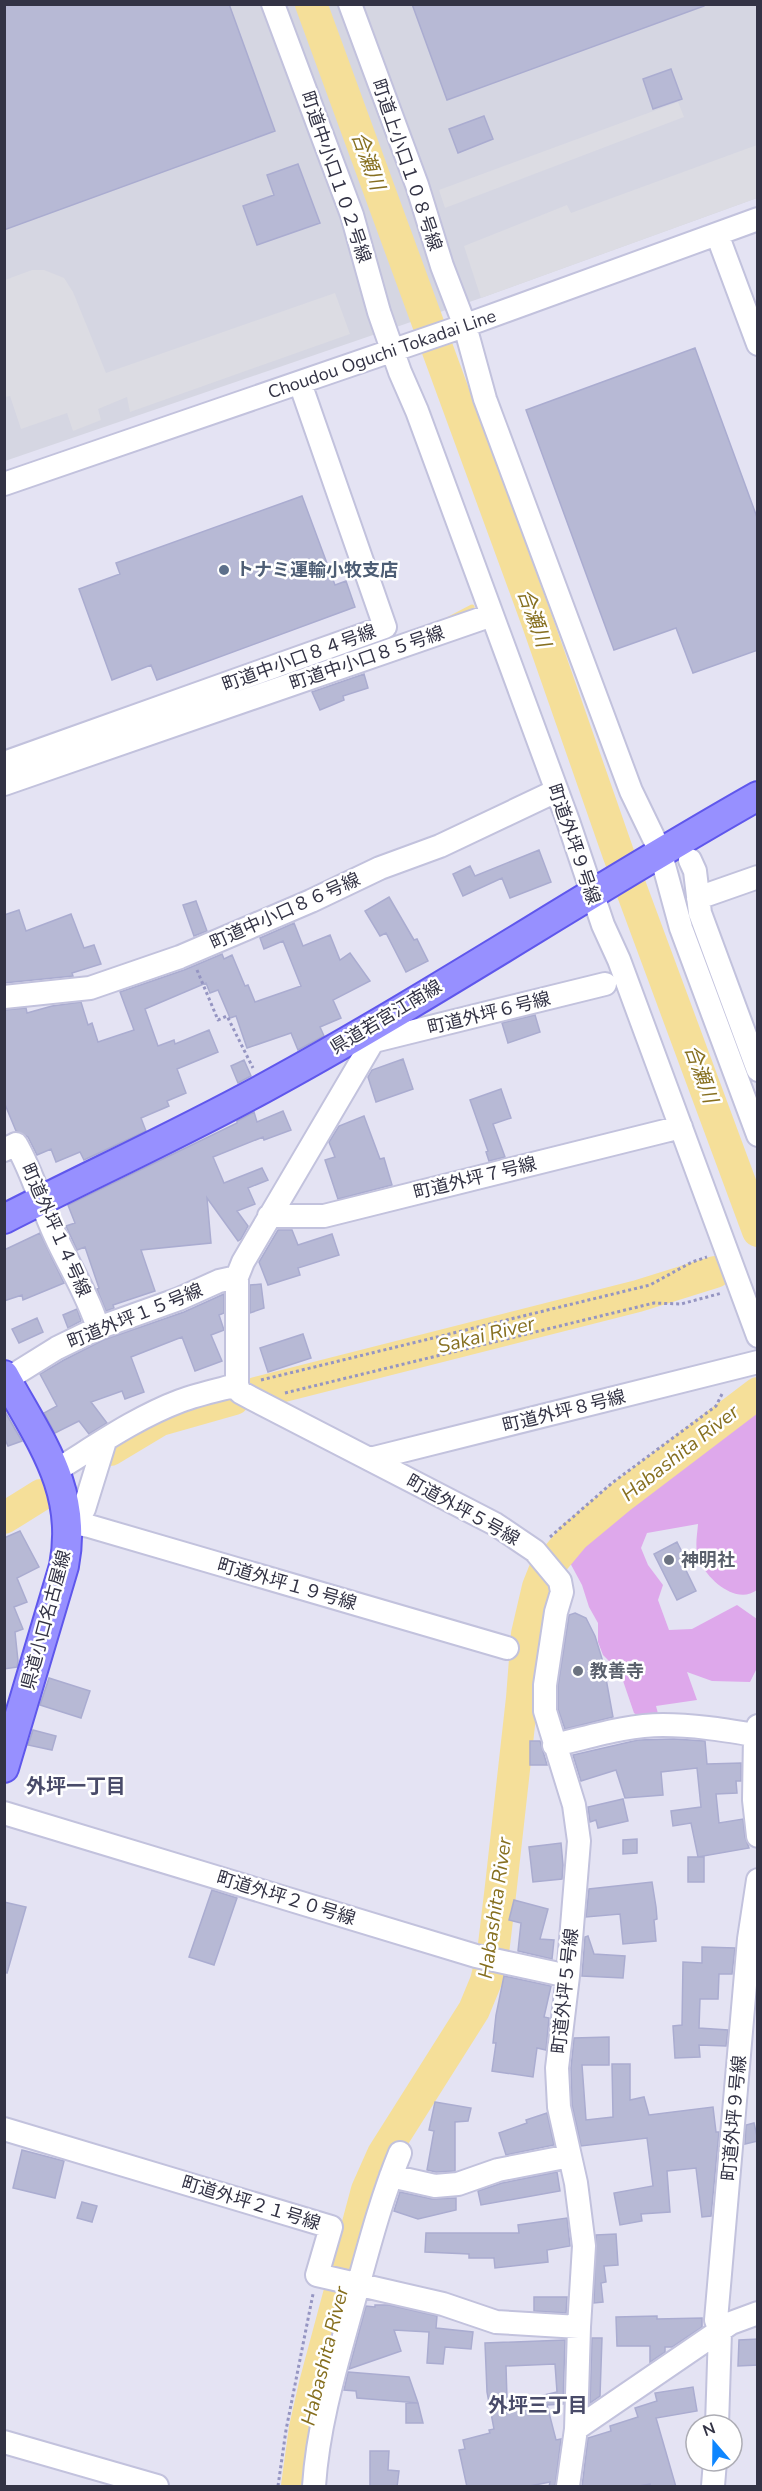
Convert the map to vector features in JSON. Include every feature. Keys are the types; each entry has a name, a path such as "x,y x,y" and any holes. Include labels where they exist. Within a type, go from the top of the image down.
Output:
{"main road":[{"name":"県道若宮江南線","path":"4,1219 374,1033 594,891 758,796"},
{"name":"県道小口名古屋線","path":"4,1768 64,1566 68,1522 58,1478 5,1378"}],"street":[{"name":"町道中小口１０２号線","path":"273,4 352,215 379,312 396,350"},
{"name":"町道上小口１０８号線","path":"350,4 417,185 485,399 626,780 657,853 681,928 758,1135"},
{"name":"Choudou Oguchi Tokadai Line","path":"4,484 396,350 758,219"},
{"path":"717,234 758,344"},
{"name":"町道外坪９号線","path":"396,350 594,891 603,925 619,960 758,1336"},
{"name":"町道中小口８４号線","path":"4,763 385,627 300,382"},
{"name":"町道中小口８５号線","path":"4,783 492,615"},
{"name":"町道中小口８６号線","path":"4,997 90,988 190,953 311,901 380,868 440,846 556,791"},
{"path":"690,860 695,871 700,913 758,1070"},
{"path":"698,898 758,877"},
{"name":"町道外坪６号線","path":"374,1033 605,984"},
{"path":"58,1478 102,1450 133,1423 181,1400 248,1395 237,1277 249,1248 374,1033"},
{"name":"町道外坪７号線","path":"269,1216 324,1216 681,1127"},
{"name":"町道外坪１４号線","path":"4,1150 16,1144 27,1164 40,1201 98,1328"},
{"name":"町道外坪１５号線","path":"5,1378 98,1328 179,1299 219,1281 237,1277"},
{"name":"町道外坪８号線","path":"370,1460 758,1362"},
{"name":"町道外坪５号線","path":"248,1395 495,1524 538,1554 558,1577 562,1592 545,1685 545,1711 574,1805 579,1841 568,1976 557,2067 559,2107 576,2183 584,2246 576,2429 568,2487"},
{"path":"68,1522 84,1509 102,1450"},
{"name":"町道外坪１９号線","path":"68,1522 89,1526 507,1648"},
{"path":"554,1744 632,1728 662,1725 756,1731 754,1800 758,1836"},
{"name":"町道外坪２０号線","path":"4,1813 476,1956 568,1976"},
{"name":"町道外坪９号線","path":"717,2413 715,2330 749,1938 758,1880"},
{"name":"町道外坪２１号線","path":"4,2129 331,2227 317,2275 443,2304 496,2322 579,2327"},
{"path":"314,2487 319,2439 356,2285 400,2153"},
{"path":"391,2176 435,2186 458,2184 498,2170 570,2156"},
{"path":"576,2429 715,2330 758,2313"},
{"path":"4,2442 157,2487"}],"path":[{"path":"190,953 218,1020 227,1016 263,1089"},
{"path":"278,1376 650,1285 692,1262 726,1250"},
{"path":"248,1395 278,1395 300,1389 305,1390 654,1303 681,1304 708,1298 739,1287"},
{"path":"538,1554 612,1483 716,1406 730,1370"},
{"path":"278,2487 286,2430 310,2310"}],"shaded area":[{"path":"4,5 757,5 757,198 481,298 5,461"},
{"path":"678,102 684,117 445,208 439,190"},
{"path":"757,145 757,198 481,298 464,246 567,205 571,213"},
{"path":"32,270 44,270 64,278 73,292 106,373 335,293 350,334 130,412 127,397 98,409 101,420 73,431 67,413 21,429 10,396 5,397 5,280"},
{"path":"732,1400 757,1411 757,1590 741,1595 733,1593 724,1589 710,1576 700,1562 697,1552 698,1524 647,1533 641,1548 648,1565 663,1585 658,1600 669,1630 692,1629 737,1605 757,1619 757,1668 750,1682 712,1681 687,1672 697,1700 656,1706 660,1721 647,1722 634,1713 620,1672 603,1655 598,1642 598,1623 589,1607 582,1585 561,1546 576,1525 611,1496 637,1470 665,1452"}],"building":[{"path":"4,4 229,4 275,131 4,230"},
{"path":"412,4 704,4 704,6 447,100"},
{"path":"671,69 682,99 653,109 643,79"},
{"path":"484,116 493,139 458,153 449,129"},
{"path":"298,164 320,223 257,245 243,206 274,195 267,175"},
{"path":"695,348 758,520 758,650 693,673 676,628 614,650 526,410"},
{"path":"302,496 335,585 346,581 355,607 157,680 151,665 112,680 79,589 120,574 116,563"},
{"path":"364,674 368,688 343,696 344,700 320,710 312,692"},
{"path":"539,850 551,882 510,898 502,878 463,896 453,874 470,866 475,876"},
{"path":"389,897 414,940 417,939 428,961 406,972 386,933 380,936 365,911"},
{"path":"196,901 207,931 194,936 183,905"},
{"path":"19,910 26,931 71,914 84,948 94,945 101,964 72,973 73,976 4,983 4,915"},
{"path":"294,923 303,946 330,935 340,960 350,953 370,981 333,1000 341,1018 320,1027 324,1036 298,1050 291,1033 247,1048 236,1016 230,1018 218,990 210,993 206,983 145,1009 158,1046 174,1040 175,1044 209,1030 218,1052 177,1069 186,1093 167,1101 169,1106 141,1118 146,1131 84,1160 80,1152 56,1162 51,1149 37,1155 28,1137 16,1131 4,1102 4,1010 26,1008 27,1013 52,1006 81,1002 88,1025 92,1023 98,1042 134,1030 120,992 222,954 224,959 232,955 245,986 248,985 255,1002 301,986 283,941 264,949 260,938"},
{"path":"535,1015 540,1032 508,1043 502,1023"},
{"path":"403,1059 413,1089 376,1102 368,1077 372,1070"},
{"path":"244,1060 251,1076 238,1083 231,1066"},
{"path":"501,1089 511,1118 493,1124 505,1157 489,1161 486,1152 488,1151 470,1100"},
{"path":"283,1111 291,1130 264,1140 263,1137 213,1157 224,1183 262,1168 268,1180 248,1188 255,1204 237,1211 248,1226 241,1239 238,1241 207,1198 211,1243 141,1250 155,1291 113,1305 114,1308 106,1311 85,1247 77,1250 66,1226 75,1223 68,1205 237,1123 254,1112 257,1122"},
{"path":"364,1116 380,1159 384,1158 392,1185 338,1199 325,1160 335,1157 329,1142 339,1126"},
{"path":"278,1230 292,1230 298,1245 332,1234 339,1255 298,1268 300,1275 268,1285 259,1262"},
{"path":"40,1233 64,1283 23,1300 22,1295 4,1301 4,1250"},
{"path":"261,1284 264,1308 250,1313 250,1285"},
{"path":"224,1294 224,1313 219,1315 224,1330 211,1335 222,1361 195,1371 182,1337 131,1357 144,1392 125,1399 122,1391 91,1402 107,1423 89,1434 79,1421 55,1433 44,1413 57,1406 40,1374 103,1340 184,1312"},
{"path":"77,1309 81,1321 68,1328 63,1315"},
{"path":"37,1318 43,1332 19,1343 12,1329"},
{"path":"303,1334 311,1358 268,1372 260,1348"},
{"path":"4,1410 22,1441 8,1446 4,1437"},
{"path":"20,1531 39,1567 17,1578 27,1602 14,1607 23,1629 15,1632 17,1667 4,1669 4,1538"},
{"path":"677,1542 685,1558 681,1560 696,1591 677,1600 654,1554"},
{"name":"教善寺","path":"575,1613 586,1618 595,1636 603,1662 613,1717 565,1729 558,1709 558,1686 569,1615"},
{"path":"49,1678 90,1691 81,1718 40,1705"},
{"path":"33,1730 56,1736 52,1750 28,1745"},
{"path":"638,1740 705,1741 707,1764 741,1763 741,1781 736,1781 737,1793 716,1794 719,1823 743,1819 749,1848 698,1857 691,1823 673,1826 671,1811 701,1807 697,1768 661,1772 663,1795 625,1798 616,1770 581,1781 573,1755"},
{"path":"530,1741 540,1741 547,1765 530,1765"},
{"path":"623,1799 628,1821 598,1828 596,1820 590,1822 588,1807"},
{"path":"637,1839 637,1853 623,1854 623,1840"},
{"path":"561,1843 562,1879 533,1882 529,1847"},
{"path":"688,1857 704,1857 704,1882 688,1882"},
{"path":"652,1882 657,1919 654,1920 656,1941 623,1944 620,1914 586,1917 589,1889"},
{"path":"212,1890 237,1898 214,1965 189,1957"},
{"path":"514,1900 548,1909 540,1939 554,1940 552,1959 518,1951 521,1923 509,1920"},
{"path":"4,1902 26,1907 7,1973 4,1972"},
{"path":"588,1936 594,1954 625,1956 623,1978 582,1976 585,1937"},
{"path":"702,1947 735,1948 732,1974 719,1974 718,1999 700,1999 699,2028 728,2030 726,2046 699,2045 700,2057 675,2058 673,2026 682,2025 683,1962 702,1963"},
{"path":"504,1976 551,1986 544,2017 549,2018 546,2050 537,2048 533,2077 492,2071 496,2043 493,2043 496,2015"},
{"path":"609,2037 609,2065 582,2065 586,2120 613,2117 612,2064 630,2064 630,2100 644,2097 649,2115 713,2107 716,2132 719,2132 711,2216 702,2217 696,2168 667,2171 670,2212 641,2214 642,2221 620,2225 614,2193 653,2186 647,2138 581,2146 572,2105 571,2068 574,2038"},
{"path":"435,2102 471,2108 468,2121 455,2122 455,2171 427,2170 434,2131 429,2130"},
{"path":"547,2113 554,2145 506,2155 499,2133"},
{"path":"754,2123 758,2141 745,2144 746,2125"},
{"path":"22,2150 64,2161 55,2198 13,2188"},
{"path":"557,2172 560,2191 481,2205 478,2191 502,2183"},
{"path":"400,2192 432,2199 456,2198 456,2210 418,2219 394,2211"},
{"path":"82,2202 97,2206 92,2222 77,2218"},
{"path":"567,2218 570,2246 547,2250 548,2262 495,2268 494,2258 469,2258 469,2254 425,2252 426,2233 519,2233 518,2225"},
{"path":"616,2234 618,2265 604,2266 606,2282 601,2283 603,2302 594,2303 596,2235"},
{"path":"534,2297 567,2297 566,2313 534,2311"},
{"path":"375,2305 389,2305 437,2316 436,2328 473,2332 471,2349 445,2347 443,2364 427,2363 429,2332 394,2330 401,2351 349,2369 366,2306 375,2307"},
{"path":"657,2316 657,2319 702,2318 702,2327 672,2347 665,2347 665,2352 650,2362 650,2346 617,2346 616,2317"},
{"path":"592,2338 602,2338 600,2396 590,2403"},
{"path":"758,2339 758,2365 738,2366 739,2340"},
{"path":"565,2340 563,2404 547,2405 556,2440 561,2439 555,2487 549,2487 550,2482 525,2487 467,2487 459,2450 465,2449 463,2440 490,2433 489,2430 494,2429 487,2392 485,2343","holes":["555,2364 557,2392 514,2402 512,2398 507,2399 506,2366"]},
{"path":"348,2372 409,2377 418,2403 357,2398 356,2391 344,2390"},
{"path":"693,2387 697,2411 656,2418 676,2487 651,2487 650,2484 633,2487 582,2487 588,2438 611,2431 610,2426 638,2417 635,2408 657,2401 655,2393"},
{"path":"406,2403 418,2403 423,2423 406,2423"},
{"path":"370,2451 389,2451 388,2470 399,2471 397,2487 370,2487"}],"waterway":[{"name":"合瀬川","path":"311,4 537,621 618,853 758,1231"},
{"path":"449,619 472,607"},
{"name":"Sakai River","path":"256,1393 638,1296 715,1272"},
{"name":"Habashita River","path":"297,2486 305,2428 315,2384 367,2190 383,2154 474,2010 486,1981 493,1953 501,1886 527,1634 538,1587 544,1572 574,1536 621,1497 758,1393"},
{"name":"Sakai River","path":"110,1450 160,1420 234,1399"},
{"name":"Sakai River","path":"4,1518 41,1495"}],"place":[{"name":"トナミ運輸小牧支店","path":"224,570"},
{"name":"神明社","path":"669,1560"},
{"name":"教善寺","path":"578,1671"}],"district":[{"name":"外坪一丁目","path":"76,1786"},
{"name":"外坪三丁目","path":"538,2405"}]}
